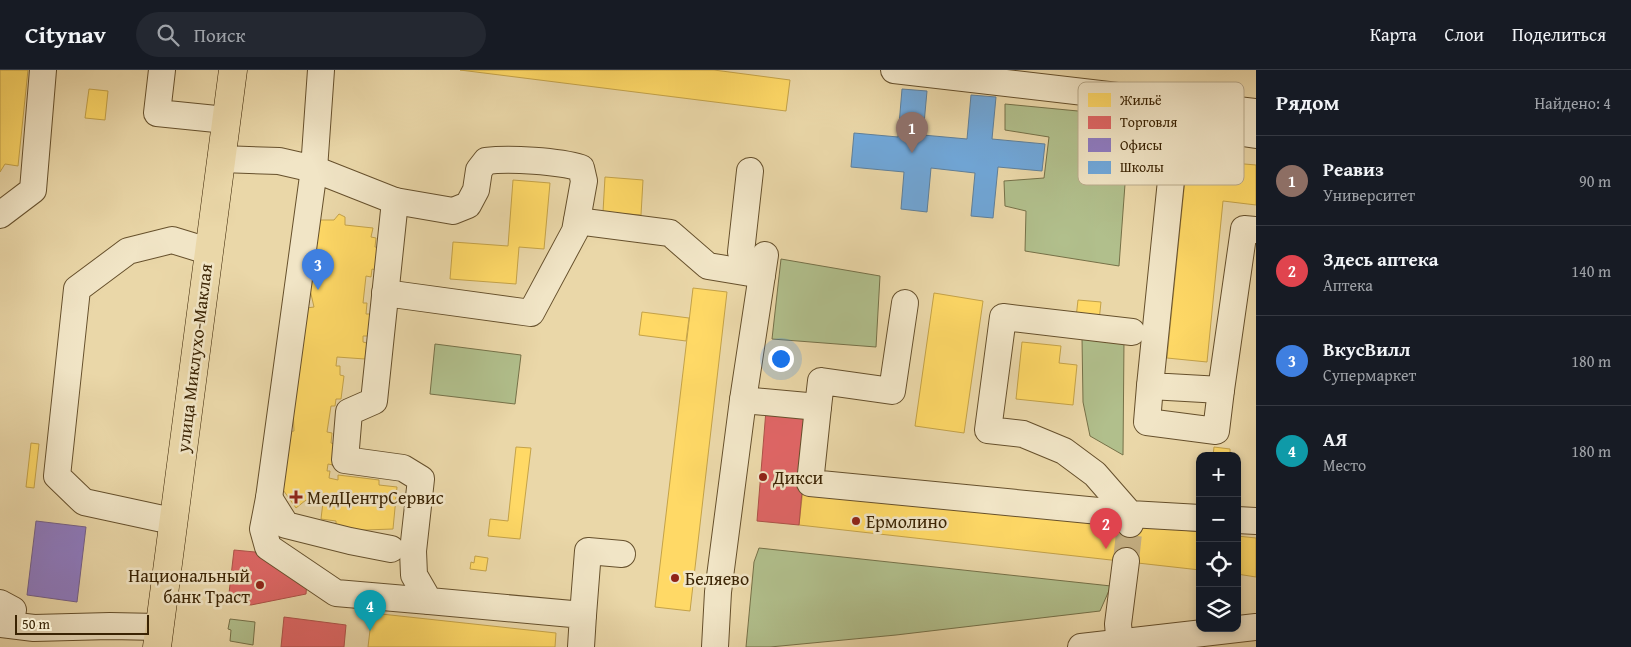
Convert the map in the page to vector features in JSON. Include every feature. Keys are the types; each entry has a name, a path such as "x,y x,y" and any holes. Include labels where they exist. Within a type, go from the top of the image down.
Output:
{"main road":[{"name":"улица Миклухо-Маклая","path":"158,637 233,70"}],"street":[{"path":"0,215 33,190 43,70"},
{"path":"162,70 157,112 226,120"},
{"path":"321,70 314,169 269,498 263,529 268,547 336,593 582,616"},
{"path":"894,70 1078,91"},
{"path":"221,159 279,161 314,169 395,201 453,211 468,204 476,190 479,170 486,161 498,159 569,164 581,168 584,181 575,231 531,313 385,293"},
{"path":"750,171 741,252 760,268"},
{"path":"1171,185 1147,422 1216,431 1244,229 1256,230"},
{"path":"395,201 374,400 349,412 345,460 403,468 421,479 413,552 414,575 429,601"},
{"path":"577,221 670,233 708,266 760,268"},
{"path":"172,521 84,502 57,476 77,288 128,251 172,240 208,250"},
{"path":"716,647 718,592 760,268"},
{"path":"905,303 892,391 820,381 810,483 1130,519 1196,518"},
{"path":"1130,519 1095,474 1064,451 1024,434 988,430 1003,317 1132,332"},
{"path":"1150,386 1221,390"},
{"path":"743,400 818,407"},
{"path":"269,498 286,525 391,549"},
{"path":"1241,520 1256,521"},
{"path":"581,647 588,551 622,554"},
{"path":"1120,645 1118,624 1126,561"},
{"path":"4,613 34,628 69,637 110,626 158,637"},
{"path":"1081,647 1120,645 1256,627"}],"green space":[{"path":"1005,104 1078,111 1078,185 1125,185 1119,266 1025,251 1026,211 1005,206 1004,181 1044,178 1049,137 1005,130"},
{"path":"781,259 880,276 876,347 772,339"},
{"path":"1082,338 1124,340 1123,455 1090,436 1083,402"},
{"path":"435,344 521,355 515,404 430,394"},
{"path":"759,548 1111,586 1100,611 896,635 770,647 746,647 754,562"},
{"path":"230,619 255,622 253,645 230,641 231,630 228,629"}],"building: Жильё":[{"path":"0,70 28,70 18,166 5,164 0,172"},
{"path":"460,70 714,70 790,80 786,111"},
{"path":"89,89 108,91 105,120 85,118"},
{"path":"1244,164 1256,165 1256,205 1223,201 1207,362 1167,358 1184,185 1244,185"},
{"path":"605,177 643,180 641,215 603,212"},
{"path":"513,180 550,183 544,249 519,247 516,284 450,279 453,242 508,246"},
{"path":"339,214 345,217 345,225 373,228 371,237 376,238 375,247 380,248 377,270 372,269 371,277 366,276 363,303 367,303 366,314 371,314 368,336 363,336 363,342 367,343 365,359 337,357 336,366 340,366 340,375 344,376 341,399 336,399 335,406 331,406 327,432 332,433 331,443 335,444 333,465 328,464 327,471 330,471 329,478 338,480 338,475 379,480 379,485 397,487 393,529 336,531 336,521 321,519 323,502 306,500 296,508 281,487 286,432 294,431 292,384 299,309 314,307 303,272 318,220 334,220"},
{"path":"693,288 727,292 690,611 655,607"},
{"path":"934,293 983,301 964,433 915,426"},
{"path":"1078,300 1101,302 1099,321 1076,318"},
{"path":"642,312 689,318 686,341 639,335"},
{"path":"1022,342 1061,346 1059,363 1077,365 1073,405 1016,399"},
{"path":"31,443 39,444 34,488 26,487"},
{"path":"516,447 531,448 520,539 488,536 490,519 508,521"},
{"path":"1214,447 1230,449 1230,452 1213,452"},
{"path":"803,489 1196,532 1196,570 799,525"},
{"path":"1241,536 1256,538 1256,577 1241,575"},
{"path":"475,556 488,558 486,571 470,569 471,562 474,563"},
{"path":"372,613 556,633 555,647 368,647"}],"building: Торговля":[{"path":"766,410 809,414 799,525 757,521"},
{"path":"234,550 255,552 307,581 306,594 251,605 228,602"},
{"path":"284,617 346,625 344,647 281,647"}],"building: Офисы":[{"path":"36,521 86,527 77,602 27,595"}],"building: Школы":[{"path":"902,89 927,91 923,135 967,139 971,95 996,97 992,139 1045,144 1042,171 998,167 993,218 971,216 975,173 931,168 927,212 901,209 904,172 851,167 854,133 898,137"}],"tunnel":[{"path":"1126,561 1130,524"}],"place":[{"name":"Реавиз","path":"912,153"},
{"name":"ВкусВилл","path":"318,290"},
{"name":"Дикси","path":"763,477"},
{"name":"МедЦентрСервис","path":"296,497"},
{"name":"Ермолино","path":"856,521"},
{"name":"Здесь аптека","path":"1106,549"},
{"name":"Беляево","path":"675,578"},
{"name":"Национальный банк Траст","path":"260,585"},
{"name":"АЯ","path":"370,631"}]}
